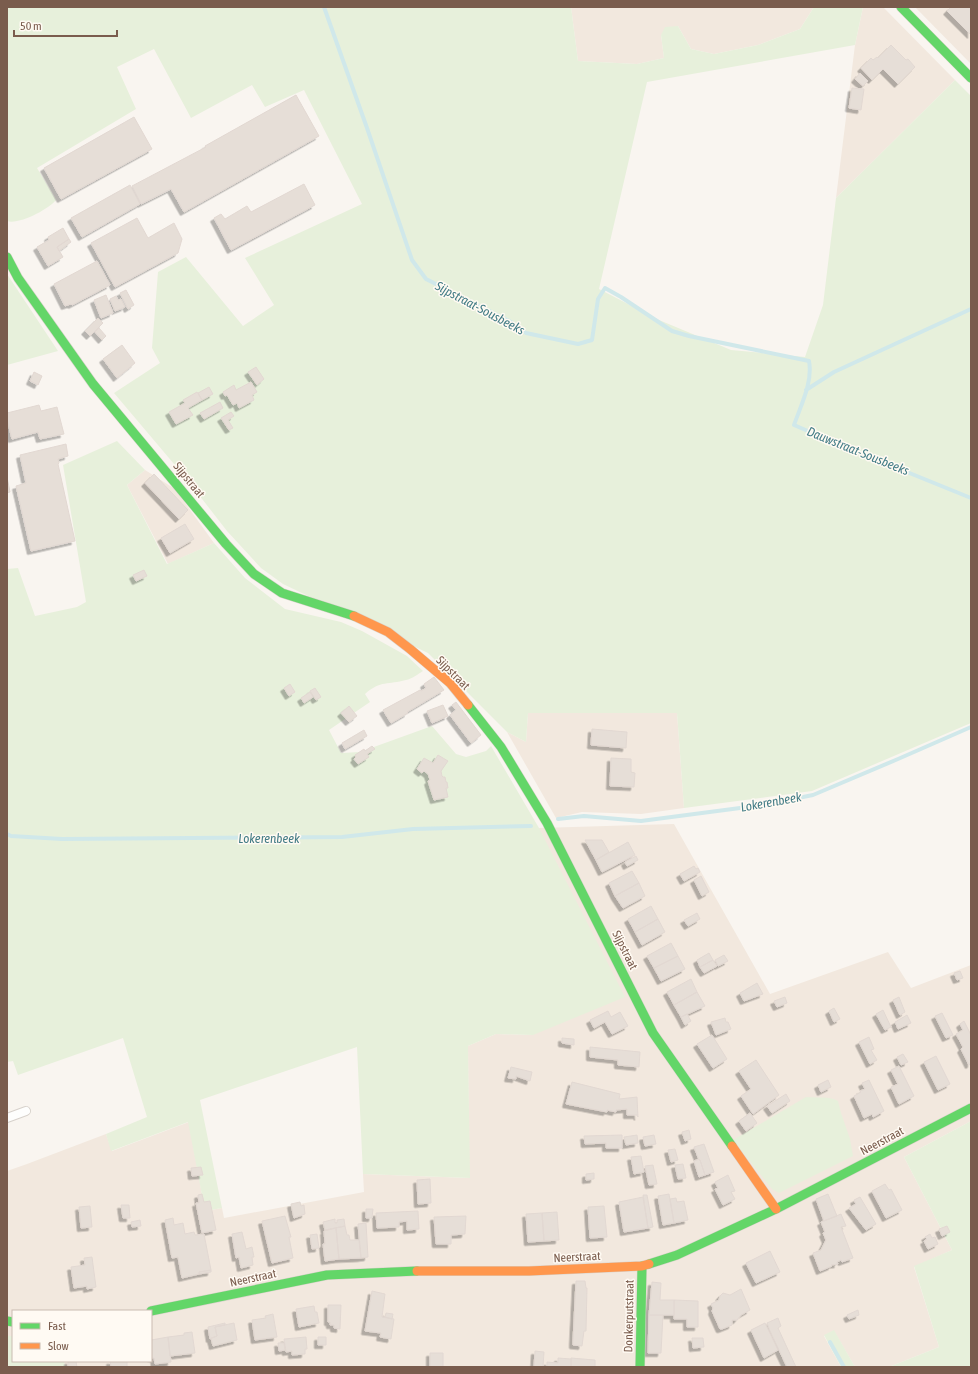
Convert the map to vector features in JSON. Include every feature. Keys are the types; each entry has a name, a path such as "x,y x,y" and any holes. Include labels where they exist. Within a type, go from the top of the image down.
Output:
{"street":[{"path":"901,7 971,78"},
{"name":"Sijpstraat","path":"7,256 18,278 93,384 226,544 254,574 282,593 356,617 388,632 450,683 464,700 501,747 547,823 653,1033 776,1210"},
{"name":"Neerstraat","path":"152,1311 327,1275 424,1271 529,1272 642,1266 677,1255 776,1210 971,1108"},
{"name":"Donkerputstraat","path":"640,1367 642,1266"}],"lane":[{"path":"7,1118 26,1111"}],"shaded area":[{"path":"571,7 814,7 800,29 758,45 714,54 691,49 678,26 661,35 664,58 637,64 578,61"},
{"path":"863,7 883,7 955,80 836,198 855,45"},
{"path":"915,7 971,7 971,64"},
{"path":"145,470 175,489 214,543 168,564 127,485"},
{"path":"528,713 677,713 684,808 641,814 582,812 556,818 507,732 526,742"},
{"path":"674,824 770,994 888,952 911,988 971,965 971,1121 904,1157 952,1250 914,1267 939,1347 889,1367 855,1367 834,1331 824,1336 841,1367 65,1367 64,1362 152,1362 152,1310 12,1310 12,1336 7,1336 7,1171 106,1134 112,1151 189,1122 205,1211 222,1208 224,1218 364,1192 363,1174 469,1178 468,1046 496,1034 533,1035 539,828"}],"green space":[{"path":"7,7 571,7 578,61 637,64 664,58 661,35 665,27 678,26 691,49 714,54 758,45 800,29 814,7 863,7 855,45 647,82 599,289 659,320 731,350 805,357 823,305 836,198 955,80 971,96 971,723 812,791 684,808 677,713 528,713 526,742 507,732 428,653 283,584 261,568 227,531 185,477 114,393 160,363 152,348 158,272 186,257 243,326 274,305 245,258 362,204 304,90 265,107 252,85 191,118 154,49 117,67 136,109 37,168 56,200 41,212 19,221 7,221"},
{"path":"7,274 58,351 7,365"},
{"path":"117,441 145,470 127,485 167,564 214,543 245,578 285,609 341,622 362,631 407,656 423,671 413,678 380,685 371,690 365,694 370,702 329,730 341,753 360,752 432,726 456,754 466,757 486,751 491,746 539,828 625,997 533,1035 496,1034 468,1046 470,1178 363,1174 357,1047 200,1100 222,1208 205,1211 188,1122 111,1151 106,1134 147,1117 123,1038 18,1075 13,1061 7,1062 7,569 18,568 35,616 77,607 86,602 63,465"},
{"path":"806,1097 835,1099 838,1101 850,1139 853,1156 779,1193 772,1189 733,1140"},
{"path":"971,1121 971,1367 889,1367 939,1347 914,1266 952,1250 904,1157"},
{"path":"834,1330 855,1367 841,1367 824,1335"},
{"path":"7,1336 12,1336 12,1362 64,1362 65,1367 7,1367"}],"building":[{"path":"951,7 969,7 971,9 971,35 947,11"},
{"path":"891,45 915,67 898,84 883,69 872,80 861,68 871,58 873,60 877,57 878,58"},
{"path":"860,73 868,81 863,86 855,79"},
{"path":"852,88 864,89 861,110 849,108"},
{"path":"296,95 319,136 184,212 171,189 141,204 132,186 206,147 205,146"},
{"path":"134,117 152,149 61,199 44,168"},
{"path":"304,184 315,205 231,250 214,218 221,214 225,219 247,206 251,212"},
{"path":"130,185 140,204 82,237 71,218"},
{"path":"137,218 148,238 174,223 182,239 178,253 115,287 91,243"},
{"path":"63,228 69,239 57,247 63,257 48,266 37,247 49,240 48,237"},
{"path":"69,239 71,242 59,251 57,247"},
{"path":"97,261 110,285 72,305 65,306 54,284"},
{"path":"126,290 134,305 128,309 120,293"},
{"path":"106,295 113,313 101,318 94,300"},
{"path":"116,296 118,300 121,299 125,307 115,311 110,299"},
{"path":"98,318 103,323 90,336 85,331"},
{"path":"99,328 106,336 102,340 95,332"},
{"path":"122,345 135,363 117,378 103,359"},
{"path":"256,367 264,379 257,385 248,372"},
{"path":"34,372 42,376 38,385 30,381"},
{"path":"251,382 257,392 252,395 254,400 239,408 237,403 233,405 227,395 225,396 223,392 234,385 236,390"},
{"path":"209,387 213,394 202,400 198,393"},
{"path":"197,392 202,400 188,408 193,415 176,424 169,412 185,403 183,400"},
{"path":"220,402 223,408 204,419 200,413"},
{"path":"39,405 41,411 57,407 64,434 40,439 38,432 12,439 7,413"},
{"path":"231,412 234,416 228,420 233,428 229,430 221,418"},
{"path":"66,444 68,456 58,459 58,464 75,541 31,551 16,486 26,483 20,455"},
{"path":"154,474 188,510 179,519 145,483"},
{"path":"7,477 10,492 7,493"},
{"path":"185,524 194,539 170,553 161,538"},
{"path":"144,570 147,576 136,581 133,575"},
{"path":"434,677 444,690 391,723 383,710 426,688 424,684"},
{"path":"290,684 295,692 289,696 284,688"},
{"path":"315,688 321,697 316,700 310,691"},
{"path":"310,692 313,697 304,703 301,698"},
{"path":"456,702 481,735 471,743 450,715 456,710 452,705"},
{"path":"443,705 448,716 432,723 427,711"},
{"path":"349,706 357,716 349,722 341,713"},
{"path":"592,729 627,732 626,748 591,745"},
{"path":"364,730 367,736 345,749 342,743"},
{"path":"372,746 375,749 367,754 369,757 358,764 354,759 356,757 355,755"},
{"path":"438,755 448,761 441,771 442,776 445,777 447,782 448,788 446,788 448,797 434,800 428,781 430,780 428,774 424,771 422,773 417,769 424,758 433,763"},
{"path":"611,758 631,759 631,772 635,773 634,787 610,786"},
{"path":"585,840 602,840 609,852 596,860"},
{"path":"628,842 635,855 602,872 596,860"},
{"path":"636,856 638,860 627,866 625,862"},
{"path":"694,866 696,869 698,868 700,872 684,881 680,874"},
{"path":"632,871 639,883 615,896 609,883"},
{"path":"701,876 709,892 702,896 694,880"},
{"path":"639,883 645,896 623,908 615,896"},
{"path":"651,906 658,919 635,932 628,919"},
{"path":"697,913 700,919 688,926 684,920"},
{"path":"658,919 665,932 642,945 635,932"},
{"path":"671,943 678,956 654,968 647,956"},
{"path":"709,953 713,960 700,967 697,960"},
{"path":"724,955 728,961 718,966 715,960"},
{"path":"678,956 685,969 661,981 654,968"},
{"path":"713,960 717,966 704,973 700,967"},
{"path":"960,971 963,978 957,980 954,973"},
{"path":"691,979 697,992 674,1005 667,992"},
{"path":"757,983 763,994 744,1001 740,993"},
{"path":"697,992 705,1006 681,1017 674,1005"},
{"path":"785,997 787,1003 777,1007 774,1001"},
{"path":"899,997 905,1012 900,1015 893,1000"},
{"path":"834,1008 840,1019 834,1022 829,1011"},
{"path":"883,1010 891,1027 885,1030 876,1014"},
{"path":"608,1011 611,1017 620,1012 628,1026 612,1034 605,1022 594,1028 590,1020"},
{"path":"942,1013 953,1035 946,1038 935,1016"},
{"path":"687,1014 691,1021 685,1025 681,1017"},
{"path":"907,1015 911,1023 898,1029 895,1022"},
{"path":"725,1018 731,1029 716,1035 711,1022"},
{"path":"964,1021 971,1035 971,1064 969,1065 961,1049 963,1047 956,1034 963,1030 960,1024"},
{"path":"712,1035 727,1059 713,1068 697,1044"},
{"path":"869,1037 874,1049 871,1050 877,1060 870,1064 859,1042"},
{"path":"562,1038 574,1039 574,1045 562,1043"},
{"path":"590,1047 640,1052 639,1067 618,1065 618,1060 590,1057"},
{"path":"903,1054 908,1062 901,1065 897,1057"},
{"path":"936,1056 950,1084 938,1090 924,1062"},
{"path":"756,1060 779,1095 753,1114 741,1096 751,1089 739,1071"},
{"path":"899,1066 914,1096 899,1104 891,1087 898,1084 891,1070"},
{"path":"511,1067 532,1072 530,1081 516,1076 516,1079 508,1078"},
{"path":"828,1080 831,1087 821,1092 818,1085"},
{"path":"869,1080 884,1111 873,1117 872,1114 864,1118 854,1096 865,1089 862,1083"},
{"path":"572,1082 620,1094 619,1099 637,1097 638,1117 637,1115 627,1115 627,1109 616,1110 616,1112 607,1110 607,1112 566,1104"},
{"path":"786,1094 790,1101 772,1113 767,1106"},
{"path":"750,1113 757,1123 746,1131 739,1121"},
{"path":"689,1130 691,1139 685,1141 682,1132"},
{"path":"622,1135 622,1148 606,1148 606,1143 585,1144 584,1136"},
{"path":"637,1135 638,1143 626,1145 624,1137"},
{"path":"654,1135 656,1144 645,1146 643,1137"},
{"path":"704,1144 714,1172 705,1175 694,1147"},
{"path":"675,1149 678,1160 671,1162 668,1150"},
{"path":"641,1156 644,1172 634,1174 631,1157"},
{"path":"699,1159 705,1175 699,1177 694,1161"},
{"path":"683,1164 686,1178 678,1179 675,1165"},
{"path":"653,1165 657,1184 649,1185 645,1166"},
{"path":"201,1167 203,1175 192,1176 191,1168"},
{"path":"594,1173 594,1179 586,1180 586,1174"},
{"path":"728,1175 735,1191 731,1192 735,1199 723,1205 715,1189 718,1188 715,1182"},
{"path":"430,1179 431,1203 418,1204 417,1180"},
{"path":"885,1184 889,1190 891,1189 902,1210 886,1218 872,1191"},
{"path":"202,1194 204,1202 210,1201 216,1230 202,1233 196,1203 199,1203 198,1195"},
{"path":"669,1194 674,1223 663,1225 658,1196"},
{"path":"828,1194 837,1216 824,1221 816,1199"},
{"path":"643,1195 647,1195 653,1227 648,1228"},
{"path":"643,1197 648,1228 624,1232 619,1202"},
{"path":"860,1197 876,1224 866,1230 849,1208 856,1204 854,1200"},
{"path":"676,1198 677,1202 684,1201 688,1220 674,1223 670,1199"},
{"path":"300,1202 301,1206 304,1205 305,1214 294,1218 291,1204"},
{"path":"121,1205 129,1205 130,1218 123,1218"},
{"path":"90,1206 92,1227 81,1228 79,1207"},
{"path":"604,1206 607,1237 590,1238 588,1207"},
{"path":"366,1209 373,1209 372,1218 366,1218"},
{"path":"418,1211 419,1229 407,1230 407,1221 399,1222 399,1227 377,1228 376,1213"},
{"path":"557,1212 559,1240 544,1241 542,1213"},
{"path":"542,1213 544,1241 528,1242 526,1214"},
{"path":"841,1214 846,1226 841,1227 853,1258 842,1262 841,1260 837,1262 838,1264 831,1265 832,1266 820,1271 813,1253 821,1250 826,1240 821,1222"},
{"path":"285,1216 291,1237 289,1237 293,1258 272,1263 262,1221"},
{"path":"466,1216 465,1234 451,1235 451,1244 436,1244 434,1217"},
{"path":"173,1218 174,1225 183,1223 185,1234 194,1232 195,1235 204,1234 211,1270 199,1272 199,1274 182,1278 178,1257 172,1258 165,1220"},
{"path":"335,1219 335,1223 337,1223 337,1220 344,1219 345,1226 325,1230 323,1222"},
{"path":"140,1220 141,1226 132,1227 131,1222"},
{"path":"366,1223 368,1257 361,1258 358,1224"},
{"path":"345,1226 350,1240 359,1240 361,1258 339,1259 336,1228"},
{"path":"947,1226 950,1232 942,1236 939,1229"},
{"path":"336,1228 339,1259 325,1261 323,1244 325,1244 324,1231"},
{"path":"242,1232 246,1249 252,1247 254,1257 252,1257 253,1265 241,1268 239,1257 236,1258 232,1234"},
{"path":"317,1234 319,1248 312,1249 310,1235"},
{"path":"930,1234 932,1238 935,1237 938,1244 928,1249 924,1241 927,1239 925,1237"},
{"path":"770,1251 780,1272 756,1283 746,1263"},
{"path":"92,1257 96,1287 87,1289 87,1286 74,1288 71,1267 85,1265 84,1258"},
{"path":"211,1270 211,1272 199,1274 199,1272"},
{"path":"576,1281 585,1281 587,1288 586,1331 584,1331 582,1346 573,1345"},
{"path":"652,1282 661,1283 660,1300 674,1300 674,1315 649,1315"},
{"path":"741,1289 750,1310 741,1315 737,1320 732,1320 732,1325 720,1329 712,1311 713,1308 711,1304 719,1300 723,1293 730,1295"},
{"path":"372,1291 385,1294 382,1317 394,1319 391,1339 380,1337 381,1333 365,1331"},
{"path":"674,1300 698,1301 698,1327 687,1327 687,1319 674,1319"},
{"path":"328,1305 341,1305 340,1329 334,1328 334,1325 330,1325 330,1322 328,1322"},
{"path":"314,1306 319,1323 299,1327 296,1309"},
{"path":"858,1310 859,1315 849,1319 847,1315"},
{"path":"386,1313 393,1314 392,1319 385,1317"},
{"path":"273,1314 277,1337 255,1340 252,1320 266,1318 265,1316"},
{"path":"649,1315 663,1315 661,1353 648,1353"},
{"path":"778,1318 781,1326 778,1328 796,1367 787,1367 767,1323"},
{"path":"225,1323 225,1325 215,1327 217,1336 210,1339 208,1327"},
{"path":"234,1323 237,1340 213,1346 211,1338 217,1336 215,1327"},
{"path":"765,1323 778,1350 764,1358 751,1330"},
{"path":"192,1332 195,1353 170,1356 168,1337 184,1335 184,1333"},
{"path":"168,1337 171,1362 155,1364 154,1358 152,1358 152,1340"},
{"path":"306,1337 307,1349 305,1349 305,1354 292,1355 292,1351 286,1352 284,1339"},
{"path":"318,1337 326,1337 326,1345 318,1345"},
{"path":"692,1338 703,1338 704,1347 693,1348"},
{"path":"278,1343 284,1343 285,1350 279,1351"},
{"path":"535,1351 544,1352 543,1367 534,1367"},
{"path":"430,1353 443,1353 443,1367 430,1367"},
{"path":"558,1358 571,1359 571,1367 547,1367 547,1362 558,1363"},
{"path":"571,1358 595,1360 595,1367 571,1367"},
{"path":"68,1362 76,1362 77,1367 68,1367"},
{"path":"110,1362 127,1362 127,1367 111,1367"}],"waterway":[{"name":"Sijpstraat-Sousbeeks","path":"324,7 412,260 426,279 511,322 526,333 578,344 592,340 598,299 605,288 672,331 689,336 809,361 810,369 808,385 794,425 971,498"},
{"name":"Dauwstraat-Sousbeeks","path":"806,390 834,372 971,309"},
{"name":"Lokerenbeek","path":"558,819 584,816 641,821 763,805 813,795 971,727"},
{"name":"Lokerenbeek","path":"7,834 11,836 62,839 342,837 413,829 531,826"},
{"path":"830,1342 844,1367"}],"traffic: fast":[{"path":"901,7 971,78"},
{"path":"7,257 18,278 93,384 226,544 254,574 282,593 354,616"},
{"path":"468,705 501,747 547,823 653,1033 732,1146"},
{"path":"649,1264 677,1255 776,1209 971,1108"},
{"path":"640,1367 642,1266"},
{"path":"152,1311 327,1275 417,1271"},
{"path":"7,1321 12,1322"}],"traffic: slow":[{"path":"354,616 388,632 410,649 450,683 468,705"},
{"path":"732,1146 776,1209"},
{"path":"417,1271 529,1271 642,1266 649,1264"}]}
